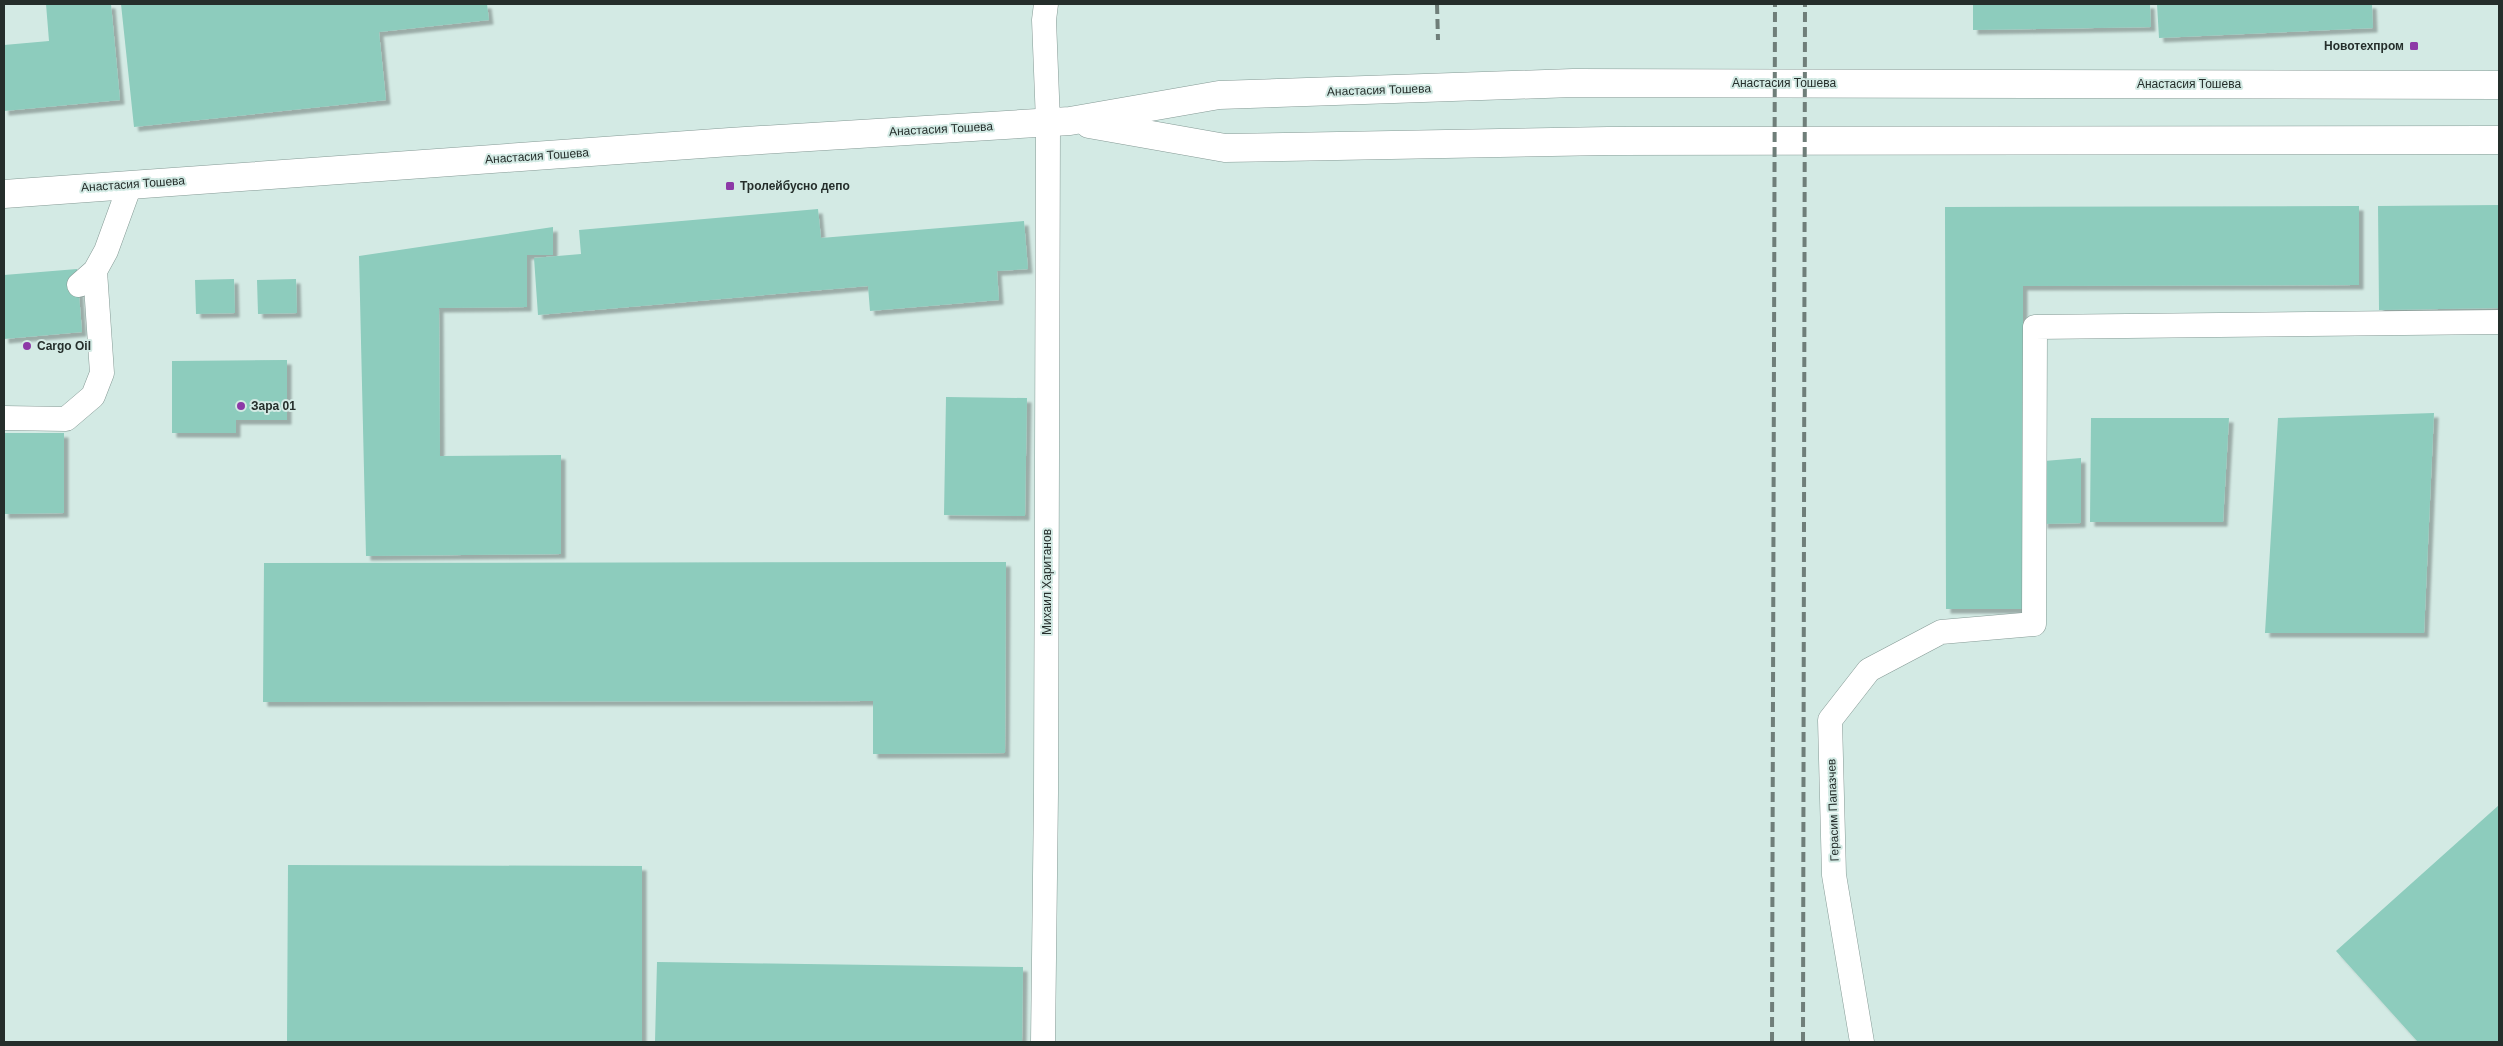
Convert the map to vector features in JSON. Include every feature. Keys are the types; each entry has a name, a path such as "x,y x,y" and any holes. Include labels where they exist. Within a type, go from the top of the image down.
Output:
{"main road":[{"name":"Анастасия Тошева","path":"4,194 730,142 1059,122 1219,95 1573,83 2499,84"},
{"name":"Анастасия Тошева","path":"1059,122 1225,148 1608,141 2499,140"}],"lane":[{"name":"Михаил Хаританов","path":"1043,1042 1059,122 1044,20 1046,4"},
{"path":"81,314 87,278 106,251 130,185"},
{"path":"4,418 66,419 93,396 102,373 87,278"},
{"name":"Герасим Папазчев","path":"1862,1042 1834,875 1830,720 1869,670 1941,632 2034,624 2034,327 2499,322"}],"building":[{"path":"46,4 111,4 120,100 4,111 4,45 49,41"},
{"path":"121,4 487,4 489,20 379,32 386,100 134,127"},
{"path":"1973,4 2150,4 2151,27 1973,30"},
{"path":"2157,4 2372,4 2373,28 2159,38"},
{"path":"2499,205 2499,308 2379,310 2378,206"},
{"path":"2359,206 2359,285 2023,286 2023,609 1946,609 1945,207"},
{"path":"818,209 821,238 1024,221 1028,269 997,271 999,300 870,311 868,286 538,315 534,258 581,254 579,230"},
{"path":"553,227 553,255 527,255 527,307 439,308 440,456 561,455 561,554 366,556 359,256"},
{"path":"77,269 82,332 4,339 4,275"},
{"path":"234,279 235,313 196,314 195,280"},
{"path":"296,279 297,313 258,314 257,280"},
{"path":"287,360 287,420 236,420 236,433 172,433 172,361"},
{"path":"946,397 1027,398 1025,516 944,515"},
{"path":"2434,413 2424,633 2265,633 2278,418"},
{"path":"2091,418 2229,418 2223,522 2090,522"},
{"path":"4,433 64,433 64,513 4,514"},
{"path":"2081,458 2081,523 2043,524 2044,461"},
{"path":"1006,562 1005,753 873,754 873,701 263,702 264,563"},
{"path":"2499,805 2499,1042 2418,1042 2336,951"},
{"path":"288,865 642,866 642,1042 287,1042"},
{"path":"657,962 1023,967 1022,1042 655,1042"}],"railway":[{"path":"1437,4 1438,40"},
{"path":"1772,1042 1775,4"},
{"path":"1803,1042 1805,4"}],"place":[{"name":"Новотехпром","path":"2414,46"},
{"name":"Тролейбусно депо","path":"730,186"},
{"name":"Cargo Oil","path":"27,346"},
{"name":"Зара 01","path":"241,406"}]}
